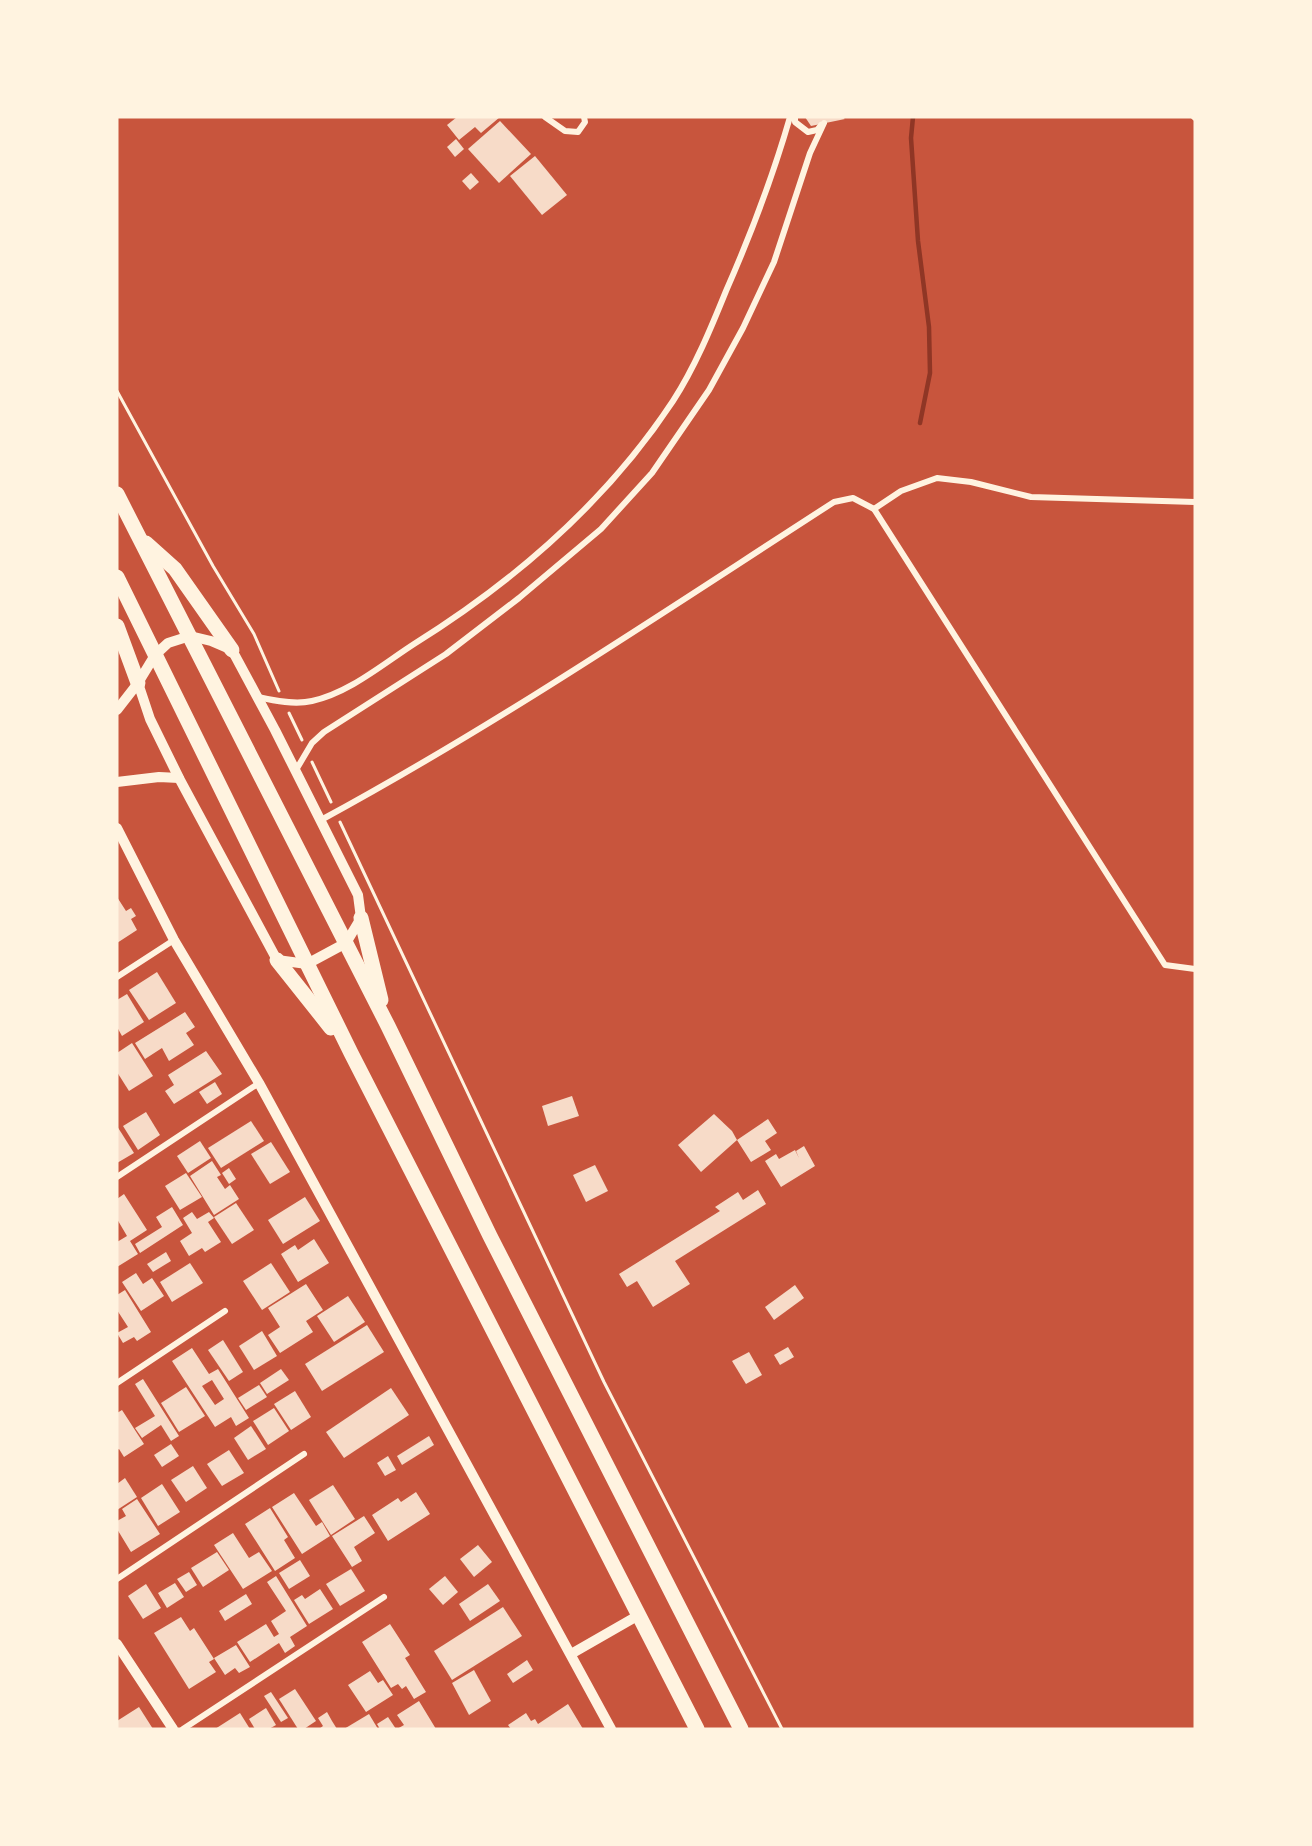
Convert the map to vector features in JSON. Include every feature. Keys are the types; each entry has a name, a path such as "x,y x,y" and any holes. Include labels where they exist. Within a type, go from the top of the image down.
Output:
{"main road":[{"path":"117,494 388,1026 490,1236 741,1729"},
{"path":"138,535 175,569 231,651"},
{"path":"117,577 351,1053 697,1729"},
{"path":"117,626 138,683"},
{"path":"361,918 388,1026"},
{"path":"277,960 351,1053"}],"street":[{"path":"545,117 565,131 578,132 585,122 584,117"},
{"path":"295,770 307,751 324,732 446,654 519,598 601,529 652,473 709,390 743,328 774,262 810,153 824,123 817,130 808,132 795,122 793,117"},
{"path":"258,697 281,702 311,702 354,682 452,620 518,572 567,527 622,468 673,400 708,335 738,264 793,117"},
{"path":"874,509 901,491 937,478 971,482 1031,497 1195,502"},
{"path":"321,820 401,776 558,680 834,502 854,498 874,509 1165,965 1195,969"},
{"path":"117,710 138,683 155,655 168,643 190,636 211,641 231,651 258,697 358,895 361,918 345,943 307,964 277,960 179,778 150,719 138,683"},
{"path":"117,782 159,777 179,778"},
{"path":"117,828 174,940 259,1083 611,1729"},
{"path":"117,977 174,940"},
{"path":"117,1177 259,1083"},
{"path":"117,1383 225,1311"},
{"path":"117,1579 304,1454"},
{"path":"183,1729 384,1597"},
{"path":"571,1654 639,1616"},
{"path":"117,1644 173,1729"}],"path":[{"path":"117,391 213,566 254,634 283,698"},
{"path":"287,708 332,804"},
{"path":"337,815 604,1382 782,1729"}],"building":[{"path":"457,117 500,117 481,133 475,127 459,140 447,125"},
{"path":"805,117 842,117 845,119 811,126"},
{"path":"500,121 531,154 499,183 468,149"},
{"path":"456,139 464,149 455,157 447,147"},
{"path":"535,156 567,195 542,215 510,176"},
{"path":"471,173 479,182 470,190 462,181"},
{"path":"117,897 126,911 131,908 136,916 131,919 137,930 117,943"},
{"path":"157,972 176,1003 149,1020 129,990"},
{"path":"127,994 144,1022 122,1036 117,1027 117,1000"},
{"path":"185,1012 195,1027 186,1033 194,1045 169,1061 162,1048 145,1059 135,1043"},
{"path":"132,1043 153,1076 129,1091 117,1072 117,1053"},
{"path":"206,1051 222,1074 174,1104 165,1091 174,1085 168,1075"},
{"path":"215,1082 222,1094 207,1104 199,1092"},
{"path":"572,1096 579,1116 548,1126 542,1106"},
{"path":"146,1112 160,1135 138,1150 123,1126"},
{"path":"714,1114 732,1131 737,1140 701,1172 678,1145"},
{"path":"768,1119 777,1133 765,1141 771,1150 751,1162 737,1140"},
{"path":"251,1121 264,1141 221,1168 208,1148"},
{"path":"117,1126 134,1153 117,1163"},
{"path":"200,1141 211,1158 188,1173 177,1156"},
{"path":"271,1142 290,1172 270,1184 251,1154"},
{"path":"804,1146 815,1166 781,1187 765,1161 776,1154 779,1159 795,1150 799,1158 796,1151"},
{"path":"212,1161 221,1175 217,1177 225,1189 230,1185 239,1199 214,1215 190,1176"},
{"path":"595,1165 608,1191 586,1202 573,1175"},
{"path":"229,1168 236,1179 229,1184 222,1173"},
{"path":"186,1173 202,1197 180,1210 165,1186"},
{"path":"758,1190 766,1204 675,1261 690,1284 653,1307 637,1281 627,1287 619,1274 720,1211 715,1207 738,1192 743,1200"},
{"path":"124,1194 147,1230 130,1241 138,1254 117,1267 117,1242 127,1236 117,1219 117,1199"},
{"path":"305,1197 320,1221 283,1244 268,1220"},
{"path":"236,1203 254,1230 232,1244 214,1217"},
{"path":"172,1207 183,1225 140,1253 135,1244 162,1227 156,1217"},
{"path":"192,1212 197,1219 209,1212 214,1218 208,1222 221,1242 205,1252 202,1248 189,1256 180,1241 192,1233 183,1218"},
{"path":"314,1239 329,1263 298,1282 281,1254 295,1245 298,1250"},
{"path":"166,1252 171,1261 153,1272 147,1264"},
{"path":"190,1263 203,1283 172,1302 160,1282"},
{"path":"271,1263 290,1292 262,1310 243,1281"},
{"path":"136,1273 143,1284 152,1278 164,1296 141,1311 122,1282"},
{"path":"306,1284 323,1310 306,1321 313,1332 280,1353 268,1335 280,1327 268,1308"},
{"path":"795,1285 804,1298 774,1320 765,1307"},
{"path":"125,1290 151,1332 137,1341 134,1337 123,1343 117,1333 128,1327 117,1310 117,1295"},
{"path":"348,1296 365,1322 334,1342 317,1316"},
{"path":"367,1325 384,1352 322,1391 305,1364"},
{"path":"262,1331 277,1356 254,1370 239,1346"},
{"path":"223,1340 243,1372 229,1381 208,1350"},
{"path":"788,1347 794,1357 780,1365 774,1355"},
{"path":"192,1348 209,1374 218,1369 249,1418 236,1426 231,1417 215,1427 172,1361","holes":["212,1380 224,1399 215,1405 202,1386"]},
{"path":"749,1352 762,1375 746,1384 732,1361"},
{"path":"281,1369 289,1380 267,1394 260,1383"},
{"path":"143,1379 179,1436 171,1441 161,1425 142,1438 135,1428 155,1416 135,1384"},
{"path":"259,1385 267,1397 246,1410 238,1398"},
{"path":"186,1387 205,1416 179,1432 161,1403"},
{"path":"391,1388 409,1415 344,1458 326,1432"},
{"path":"295,1391 311,1417 291,1430 274,1404"},
{"path":"274,1408 289,1431 268,1445 253,1421"},
{"path":"122,1410 144,1444 124,1457 119,1449 117,1450 117,1413"},
{"path":"251,1426 266,1449 248,1460 234,1438"},
{"path":"429,1436 434,1445 402,1465 397,1456"},
{"path":"171,1444 179,1456 162,1467 154,1455"},
{"path":"229,1450 244,1473 222,1486 207,1464"},
{"path":"388,1456 396,1470 385,1476 377,1463"},
{"path":"193,1466 207,1488 186,1502 171,1480"},
{"path":"125,1478 137,1497 117,1510 117,1484"},
{"path":"162,1484 180,1512 158,1526 141,1498"},
{"path":"333,1485 355,1519 331,1535 309,1500"},
{"path":"416,1492 430,1514 388,1541 372,1515 398,1498 401,1502"},
{"path":"294,1493 316,1526 322,1522 330,1536 302,1554 272,1507"},
{"path":"137,1499 160,1534 131,1552 117,1529 117,1521 126,1516 122,1509"},
{"path":"270,1508 288,1537 284,1540 295,1558 275,1571 245,1524"},
{"path":"364,1516 375,1533 354,1547 362,1561 352,1567 332,1536"},
{"path":"233,1533 249,1558 259,1552 272,1571 243,1589 214,1545"},
{"path":"478,1545 492,1562 474,1577 460,1559"},
{"path":"217,1552 229,1570 203,1587 191,1568"},
{"path":"300,1560 310,1576 289,1589 279,1573"},
{"path":"351,1569 365,1591 340,1606 326,1584"},
{"path":"189,1572 197,1585 186,1592 177,1579"},
{"path":"276,1576 307,1626 290,1637 295,1646 285,1653 279,1643 250,1662 237,1642 266,1624 274,1637 279,1634 271,1621 286,1611 267,1582"},
{"path":"445,1576 458,1592 443,1605 429,1589"},
{"path":"175,1583 184,1597 167,1608 158,1593"},
{"path":"146,1584 161,1608 143,1619 128,1596"},
{"path":"488,1584 500,1601 470,1621 459,1604"},
{"path":"320,1589 333,1609 309,1624 294,1600 302,1595 305,1599"},
{"path":"246,1594 252,1604 225,1621 219,1611"},
{"path":"503,1607 522,1636 452,1680 434,1651"},
{"path":"181,1617 190,1631 194,1628 214,1659 209,1662 216,1672 189,1689 154,1633"},
{"path":"390,1624 410,1655 405,1658 426,1692 414,1699 406,1686 402,1689 398,1684 391,1688 362,1642"},
{"path":"236,1645 250,1667 239,1673 235,1668 225,1675 214,1658"},
{"path":"527,1660 533,1670 513,1683 507,1674"},
{"path":"474,1670 491,1701 469,1715 452,1683"},
{"path":"370,1671 378,1683 383,1680 393,1695 366,1712 348,1685"},
{"path":"295,1689 316,1721 304,1729 298,1729 279,1699"},
{"path":"271,1692 288,1718 281,1722 264,1696"},
{"path":"419,1701 436,1729 397,1729 404,1725 397,1715"},
{"path":"568,1704 583,1729 511,1729 508,1725 526,1713 531,1721 535,1719 538,1724"},
{"path":"139,1707 153,1729 117,1729 117,1721"},
{"path":"266,1708 276,1725 269,1729 255,1729 249,1719"},
{"path":"327,1712 337,1729 319,1729 323,1726 318,1718"},
{"path":"240,1713 250,1729 215,1729"},
{"path":"369,1714 378,1729 344,1729"},
{"path":"388,1717 396,1729 380,1729 377,1724"}],"waterway":[{"path":"913,117 911,138 918,241 929,327 930,373 920,423"}]}
